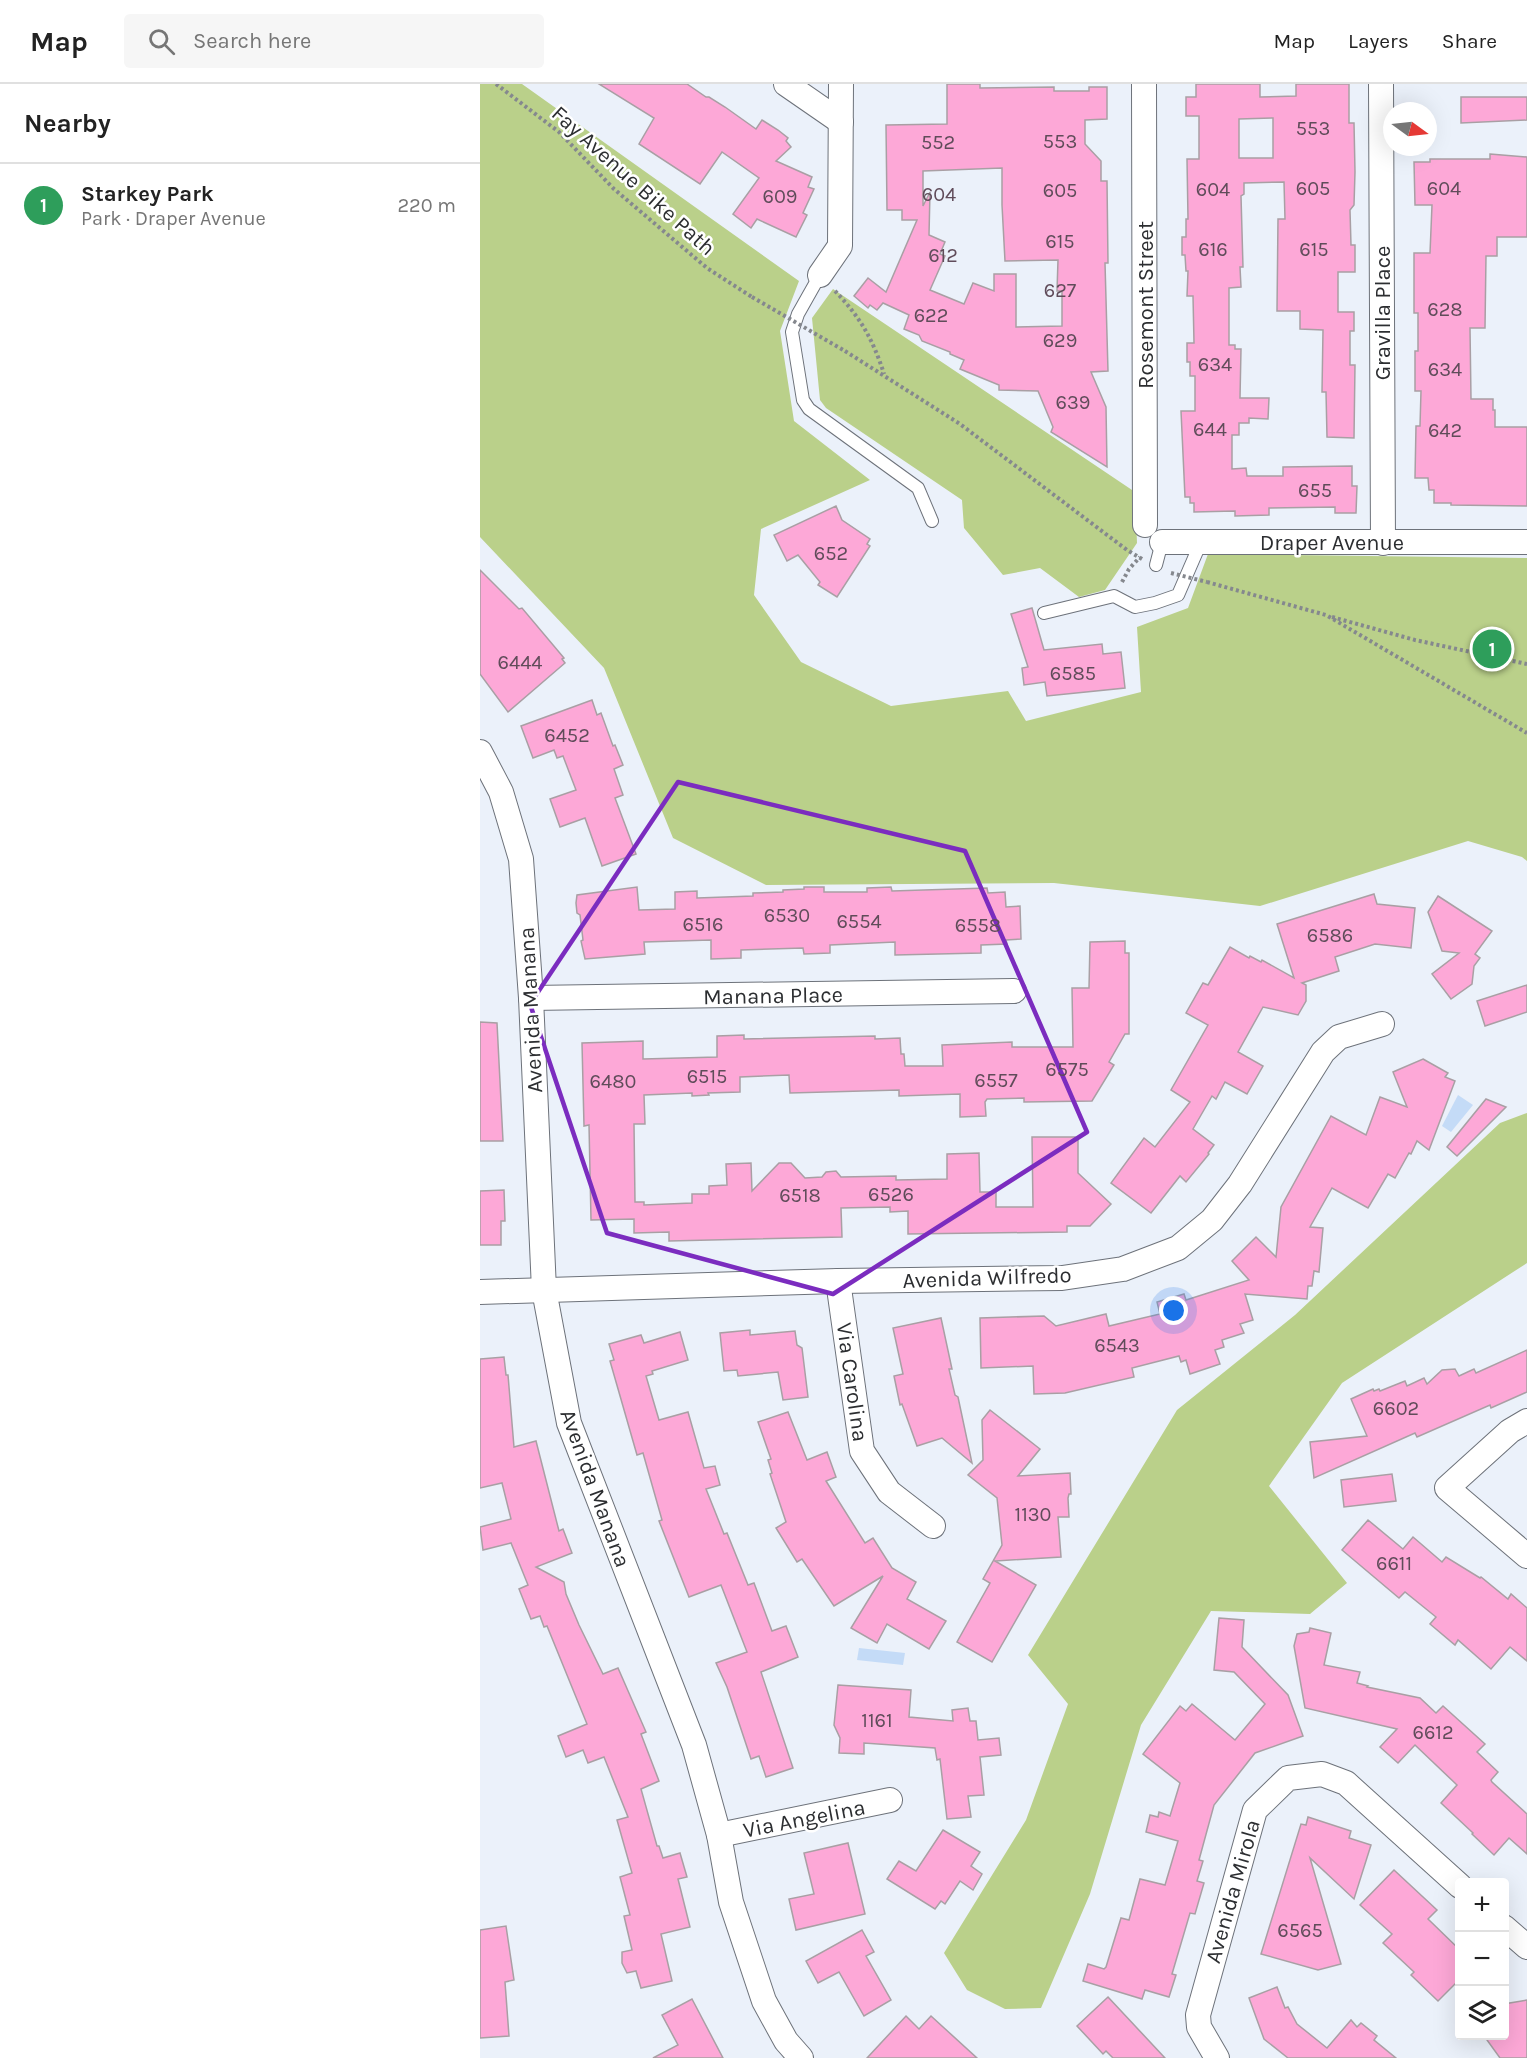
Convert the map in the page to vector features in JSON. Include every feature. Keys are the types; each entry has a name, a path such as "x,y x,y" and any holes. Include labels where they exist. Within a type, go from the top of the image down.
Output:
{"street":[{"path":"786,84 841,122"},
{"path":"820,275 840,246 841,84"},
{"name":"Rosemont Street","path":"1144,84 1154,544"},
{"name":"Gravilla Place","path":"1381,84 1383,543"},
{"name":"Draper Avenue","path":"1154,544 1527,542"},
{"name":"Avenida Manana","path":"480,752 501,792 520,859 531,998 544,1290 569,1424 693,1745 719,1835 731,1902 764,2001 786,2041 801,2058"},
{"name":"Manana Place","path":"531,998 1014,991"},
{"name":"Avenida Wilfredo","path":"480,1292 838,1281 1062,1278 1124,1269 1178,1248 1212,1220 1240,1184 1323,1052 1339,1036 1382,1024"},
{"name":"Via Carolina","path":"838,1281 862,1451 889,1492 933,1526"},
{"path":"1527,1421 1510,1431 1447,1488 1527,1556"},
{"name":"Avenida Mirola","path":"1217,2058 1199,2027 1198,2015 1255,1810 1288,1778 1322,1774 1346,1783 1455,1881"},
{"name":"Via Angelina","path":"719,1835 890,1800"},
{"path":"1509,1931 1527,1947"}],"lane":[{"path":"820,275 798,314 792,333 803,400 809,409 918,488 932,521"},
{"path":"1044,613 1114,596 1135,607 1178,595 1201,542"}],"path":[{"name":"Fay Avenue Bike Path","path":"496,84 559,132 614,189 707,268 884,375 960,424 1127,550 1140,558 1154,544 1171,573 1326,615"},
{"path":"820,275 856,313 877,350 884,375"},
{"path":"1114,596 1130,570 1154,544"},
{"path":"1326,615 1415,640 1527,664"},
{"path":"1326,615 1527,733"}],"highlighted area":[{"path":"678,782 965,851 1087,1132 833,1294 607,1233 530,1004"}],"green space":[{"path":"480,84 522,84 799,281 780,331 794,421 870,480 761,529 754,595 801,662 891,706 1008,691 1026,721 1141,692 1137,627 1188,608 1208,554 1527,558 1527,861 1522,857 1468,841 1260,906 1054,883 766,885 673,838 604,668 480,537"},
{"path":"833,289 1135,492 1137,543 1105,590 1079,597 1040,568 1003,575 964,528 962,500 826,408 820,400 812,318"},
{"path":"1527,1113 1527,1263 1342,1383 1269,1486 1347,1583 1310,1614 1211,1611 1141,1725 1090,1894 1041,2008 1005,2009 967,1990 944,1953 1026,1820 1068,1704 1028,1655 1177,1410 1295,1315 1500,1123"}],"water":[{"path":"1458,1095 1473,1105 1451,1132 1442,1126"},
{"path":"859,1648 905,1653 903,1665 857,1660"}],"building":[{"path":"599,84 687,84 756,129 762,120 778,130 788,138 786,141 791,147 776,161 812,177 808,187 814,189 803,213 807,215 796,237 757,219 751,228 733,214 759,178 722,152 700,184 639,144 654,118"},
{"path":"947,84 980,84 980,88 1054,87 1054,91 1089,91 1089,87 1107,87 1107,119 1085,120 1085,144 1101,161 1101,181 1107,181 1108,263 1105,263 1108,371 1091,372 1106,407 1107,467 1051,432 1053,427 1038,391 999,390 999,385 960,369 964,360 922,341 919,335 904,329 909,315 883,303 877,310 870,305 868,308 854,296 868,278 886,292 917,220 902,220 902,210 887,210 886,125 947,124","holes":["1002,168 1005,261 1058,260 1057,291 1062,291 1062,326 1016,327 1016,274 994,274 994,291 973,283 964,304 930,290 945,256 940,254 945,242 929,235 930,192 923,206 923,171"]},
{"path":"1196,84 1260,84 1260,97 1296,96 1296,84 1349,84 1349,123 1354,123 1354,205 1350,210 1351,245 1355,245 1355,272 1338,272 1338,312 1354,312 1354,331 1350,331 1350,365 1355,365 1354,438 1327,437 1326,392 1322,392 1323,330 1300,329 1300,311 1277,311 1278,219 1285,219 1284,182 1244,183 1244,194 1241,196 1243,267 1240,267 1241,287 1229,288 1229,345 1235,345 1235,349 1241,349 1240,398 1269,398 1268,419 1249,418 1249,423 1239,423 1239,435 1232,435 1232,469 1246,468 1247,476 1283,476 1283,467 1352,466 1352,486 1357,486 1356,513 1335,513 1335,507 1269,508 1269,515 1235,516 1235,511 1194,512 1194,503 1190,503 1190,497 1185,497 1181,411 1195,411 1195,376 1190,376 1190,362 1187,362 1187,343 1194,343 1193,296 1187,296 1188,271 1186,271 1185,255 1182,255 1182,237 1186,237 1186,219 1188,219 1187,159 1199,159 1199,116 1186,116 1186,97 1196,97","holes":["1273,118 1273,158 1239,158 1239,119"]},
{"path":"1461,97 1527,97 1527,120 1461,123"},
{"path":"1490,154 1527,157 1527,237 1497,237 1497,256 1486,256 1485,328 1470,328 1471,399 1493,399 1495,427 1527,427 1527,506 1434,503 1434,490 1429,490 1428,478 1415,478 1416,426 1420,426 1421,391 1415,391 1418,313 1414,313 1414,253 1430,253 1432,205 1415,205 1414,162 1430,162 1430,159 1490,159"},
{"path":"836,506 842,520 870,539 867,544 870,546 837,597 818,585 820,582 798,555 787,561 774,535"},
{"path":"480,570 519,609 522,608 564,658 562,659 565,663 508,712 480,674"},
{"path":"1032,608 1044,650 1102,644 1103,654 1121,652 1125,688 1047,696 1045,682 1024,685 1022,668 1028,667 1011,614"},
{"path":"592,700 597,715 601,713 613,746 615,745 623,765 614,769 623,795 615,798 636,854 602,866 585,818 560,827 550,799 576,790 563,756 557,758 554,750 533,758 521,726"},
{"path":"637,887 639,910 675,909 675,892 697,891 697,898 753,896 753,893 783,892 783,890 804,889 804,887 824,887 824,892 867,892 867,888 891,887 892,891 987,888 988,893 1005,892 1006,907 1020,906 1021,939 1006,940 1007,944 981,945 981,953 895,955 895,942 830,945 830,953 804,954 803,948 741,950 741,958 711,959 711,940 644,942 645,954 585,959 581,941 583,940 580,915 577,913 577,895"},
{"path":"1374,894 1377,904 1415,908 1411,948 1375,944 1335,957 1339,971 1302,983 1306,985 1306,1001 1298,1015 1263,1007 1238,1052 1263,1066 1247,1094 1225,1082 1216,1099 1212,1096 1193,1129 1214,1145 1186,1182 1180,1176 1151,1213 1111,1183 1144,1138 1155,1147 1190,1102 1171,1090 1208,1025 1186,1013 1203,983 1208,985 1230,947 1249,958 1250,956 1261,962 1262,960 1294,978 1277,924"},
{"path":"1438,896 1492,931 1475,954 1480,958 1474,966 1472,984 1451,999 1432,974 1459,953 1442,951 1428,912"},
{"path":"1125,941 1125,953 1129,953 1129,1034 1125,1034 1109,1062 1114,1065 1092,1101 1024,1102 1024,1098 987,1099 985,1102 986,1116 960,1117 960,1094 899,1096 899,1090 790,1093 789,1075 740,1077 740,1092 692,1096 692,1093 644,1095 645,1124 634,1124 635,1202 644,1202 644,1205 692,1203 692,1194 709,1194 709,1186 727,1185 726,1164 751,1163 752,1191 779,1163 791,1163 805,1178 822,1177 826,1172 836,1171 841,1177 896,1176 896,1180 947,1179 947,1154 979,1153 980,1192 996,1192 996,1207 1033,1207 1032,1137 1075,1137 1075,1140 1078,1140 1078,1173 1111,1204 1090,1226 1067,1226 1067,1232 908,1234 908,1211 890,1212 890,1207 841,1208 842,1237 669,1241 669,1232 634,1233 634,1219 591,1220 589,1125 584,1126 582,1043 643,1041 643,1059 717,1057 717,1036 744,1035 744,1039 875,1036 875,1039 900,1038 901,1054 904,1054 905,1066 943,1066 942,1045 1012,1042 1012,1047 1073,1047 1072,988 1089,988 1090,942"},
{"path":"1527,985 1527,1012 1485,1026 1477,1001"},
{"path":"480,1022 497,1023 503,1141 480,1141"},
{"path":"1423,1059 1448,1073 1445,1077 1455,1081 1429,1150 1417,1141 1395,1178 1388,1174 1368,1208 1332,1188 1310,1227 1323,1228 1319,1272 1314,1271 1312,1286 1308,1286 1307,1299 1245,1294 1253,1320 1240,1324 1244,1333 1222,1340 1224,1347 1215,1350 1220,1364 1190,1374 1186,1360 1181,1362 1179,1356 1132,1368 1134,1377 1065,1393 1034,1394 1033,1366 981,1368 980,1318 1044,1316 1056,1326 1106,1314 1109,1326 1160,1314 1157,1302 1184,1294 1186,1300 1249,1280 1232,1261 1256,1237 1276,1257 1281,1207 1331,1116 1366,1135 1380,1097 1407,1107 1393,1072"},
{"path":"1486,1099 1506,1107 1457,1156 1447,1147"},
{"path":"504,1190 505,1221 501,1221 501,1245 480,1245 480,1191"},
{"path":"941,1318 952,1369 949,1369 955,1395 958,1397 972,1463 942,1438 917,1446 902,1404 900,1405 894,1376 903,1374 893,1328"},
{"path":"750,1330 750,1335 795,1331 797,1345 802,1348 808,1397 783,1400 778,1372 738,1376 737,1370 724,1371 720,1333"},
{"path":"680,1332 688,1360 652,1371 653,1374 646,1376 659,1420 688,1412 704,1468 715,1466 720,1485 706,1489 724,1534 727,1533 748,1585 754,1583 772,1631 786,1626 798,1657 761,1672 793,1768 766,1777 759,1756 751,1759 727,1687 716,1663 747,1652 721,1585 689,1597 659,1521 662,1520 643,1453 637,1455 610,1361 614,1360 609,1344 641,1335 644,1343"},
{"path":"1527,1350 1527,1392 1491,1408 1490,1405 1417,1437 1415,1433 1314,1478 1310,1442 1367,1436 1351,1399 1373,1389 1380,1391 1405,1381 1407,1386 1424,1378 1427,1384 1442,1370 1455,1369 1459,1376 1474,1369 1476,1373"},
{"path":"504,1357 506,1375 508,1375 514,1447 536,1441 559,1531 563,1529 572,1553 536,1567 564,1582 566,1594 579,1625 603,1674 618,1668 646,1732 641,1734 659,1781 641,1789 657,1846 663,1858 680,1853 687,1877 678,1879 690,1927 661,1934 672,1981 641,1988 636,1971 627,1973 622,1963 622,1952 632,1950 624,1916 630,1915 620,1877 632,1873 617,1820 628,1817 604,1757 588,1763 583,1750 566,1757 558,1736 587,1724 547,1626 544,1627 540,1616 531,1619 519,1589 528,1585 511,1543 483,1550 480,1527 511,1519 502,1483 480,1488 480,1359"},
{"path":"990,1410 1040,1449 1018,1476 1070,1473 1071,1494 1068,1498 1069,1517 1058,1517 1061,1557 995,1561 1036,1585 992,1662 957,1642 990,1583 983,1579 1002,1545 997,1498 968,1475 983,1460 982,1420"},
{"path":"788,1412 807,1460 827,1452 836,1477 826,1481 865,1543 873,1538 892,1568 916,1582 907,1599 946,1621 929,1649 887,1624 877,1643 851,1628 883,1576 834,1606 802,1559 797,1562 776,1528 786,1522 770,1474 772,1473 768,1460 771,1459 758,1422"},
{"path":"1392,1474 1396,1501 1344,1507 1341,1480"},
{"path":"1368,1520 1403,1549 1413,1537 1442,1562 1446,1557 1481,1577 1508,1599 1511,1594 1527,1608 1527,1661 1510,1647 1491,1669 1458,1640 1455,1645 1430,1624 1436,1617 1405,1592 1399,1598 1342,1550"},
{"path":"1219,1618 1244,1620 1242,1647 1288,1695 1303,1736 1255,1753 1214,1805 1199,1860 1203,1861 1197,1881 1204,1883 1195,1914 1190,1913 1172,1974 1176,1975 1169,1997 1145,1990 1142,1999 1083,1981 1088,1964 1104,1969 1106,1967 1121,1918 1129,1920 1140,1879 1165,1885 1178,1841 1146,1832 1150,1815 1158,1817 1159,1812 1170,1816 1180,1783 1143,1754 1180,1706 1186,1711 1192,1704 1235,1740 1265,1704 1234,1672 1214,1670"},
{"path":"1310,1628 1331,1633 1324,1665 1360,1672 1357,1683 1420,1698 1436,1713 1443,1706 1485,1744 1477,1752 1498,1772 1491,1780 1492,1782 1527,1814 1527,1854 1509,1838 1494,1855 1472,1834 1441,1803 1457,1785 1415,1745 1398,1763 1380,1747 1397,1729 1305,1708 1294,1646 1297,1634 1309,1632"},
{"path":"838,1685 911,1690 909,1717 953,1721 952,1710 968,1708 970,1721 976,1721 978,1740 999,1738 1001,1755 980,1757 984,1795 968,1796 971,1817 947,1819 940,1759 937,1760 935,1748 864,1743 864,1754 839,1753 840,1738 834,1725"},
{"path":"1308,1817 1351,1831 1349,1838 1371,1845 1354,1899 1310,1858 1341,1964 1318,1970 1261,1954 1301,1824 1306,1825"},
{"path":"943,1830 980,1852 971,1866 982,1874 973,1890 960,1881 945,1904 941,1901 935,1909 887,1879 899,1861 916,1871"},
{"path":"848,1843 865,1914 796,1930 789,1899 814,1894 804,1853"},
{"path":"1394,1870 1437,1910 1428,1919 1455,1945 1455,1984 1438,2001 1411,1975 1414,1972 1383,1943 1392,1934 1360,1905"},
{"path":"506,1926 514,1980 505,1982 509,2036 480,2038 480,1930"},
{"path":"862,1930 874,1952 866,1956 891,2000 864,2016 839,1972 818,1983 806,1961"},
{"path":"1277,1987 1285,2008 1288,2007 1297,2024 1327,2048 1351,2020 1357,2027 1361,2023 1377,2036 1374,2040 1396,2058 1288,2058 1264,2039 1249,1998"},
{"path":"1108,1997 1165,2058 1113,2058 1106,2051 1103,2054 1077,2026"},
{"path":"692,1999 723,2058 653,2058 678,2045 662,2015"},
{"path":"1527,2000 1527,2058 1500,2058 1487,2040 1509,2040 1509,2003"},
{"path":"906,2016 919,2029 931,2016 977,2058 867,2058"}],"place":[{"name":"Starkey Park","path":"1492,649"}]}
